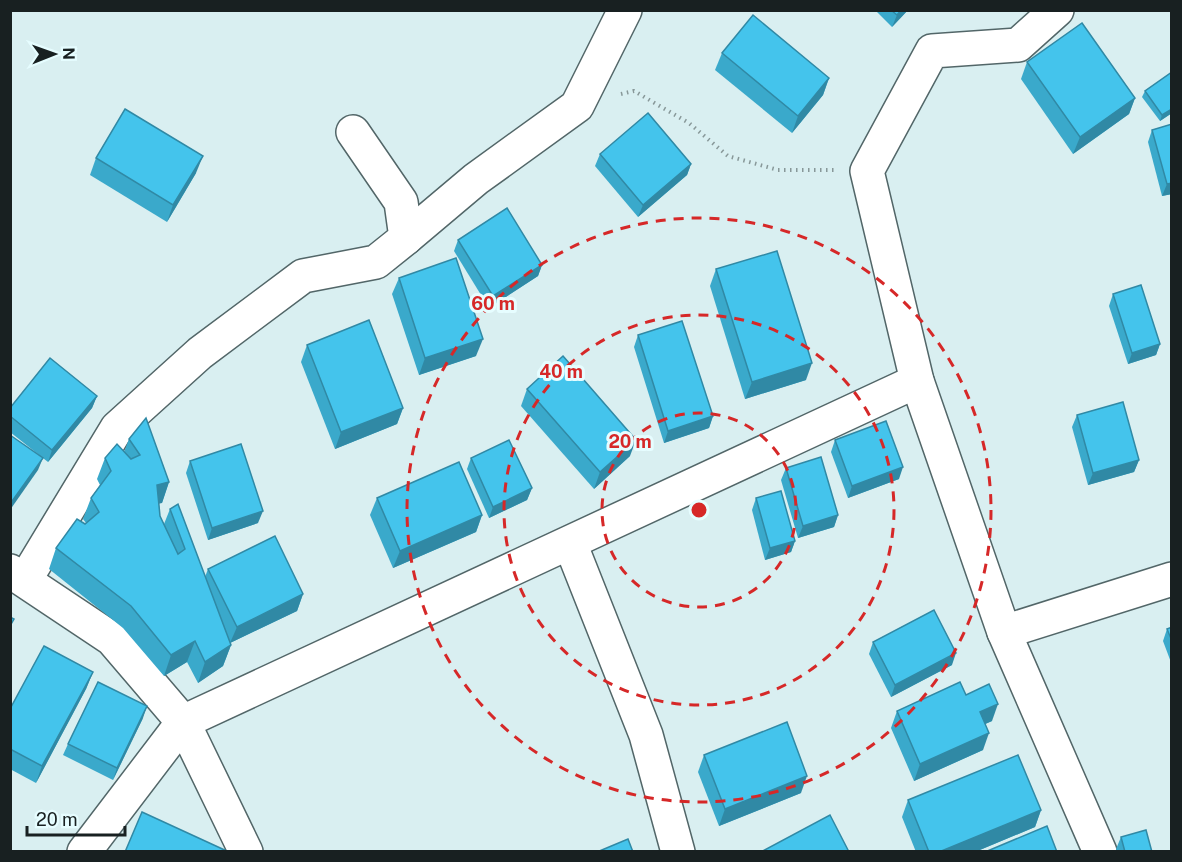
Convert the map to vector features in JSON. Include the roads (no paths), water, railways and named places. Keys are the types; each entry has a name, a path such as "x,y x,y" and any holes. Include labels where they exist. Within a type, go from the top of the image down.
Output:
{"street":[{"path":"246,852 183,722 112,639 18,576 117,428 200,353 303,276 376,262 476,179 577,106 626,10"},
{"path":"1057,10 1018,45 932,51 867,171 917,381 1004,632 1100,852"},
{"path":"354,132 401,202 406,238"},
{"path":"84,852 183,722 917,381"},
{"path":"570,543 646,735 678,852"},
{"path":"1004,632 1172,579"}]}
